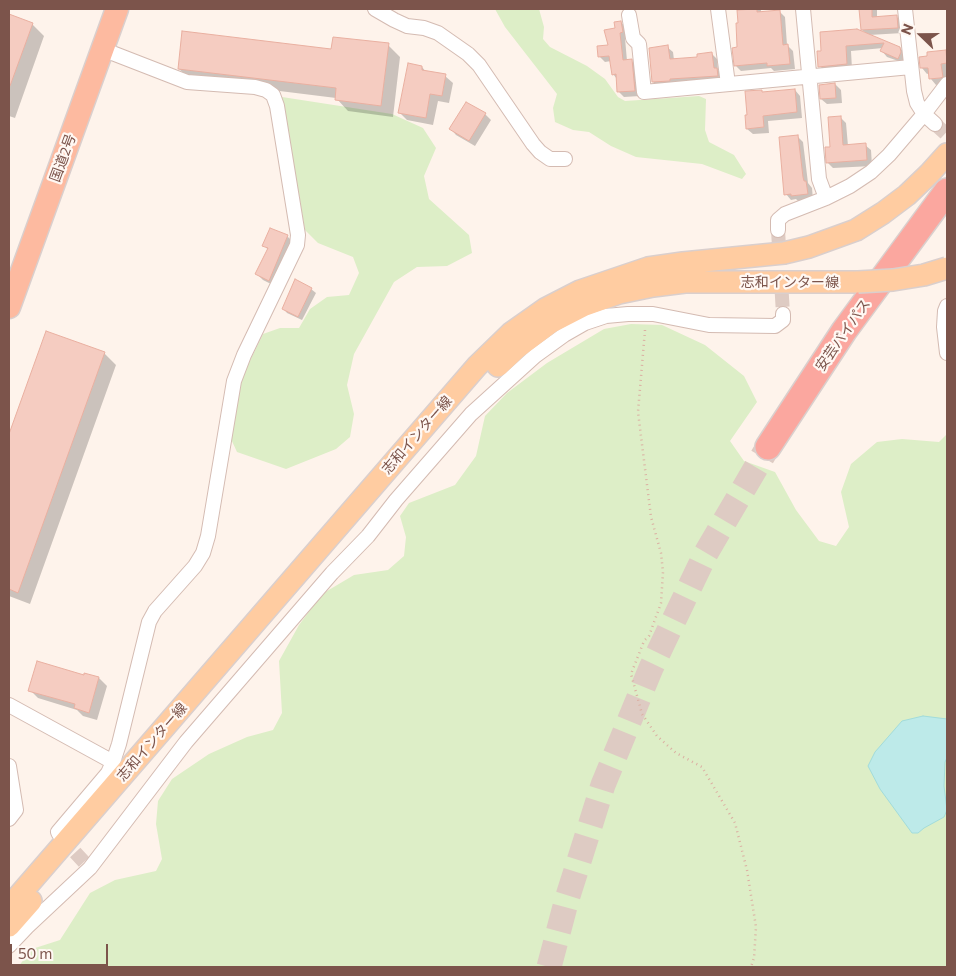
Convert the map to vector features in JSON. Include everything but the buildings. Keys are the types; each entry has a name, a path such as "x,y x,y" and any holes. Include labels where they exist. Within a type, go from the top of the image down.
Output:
{"highway":[{"name":"国道2号","path":"9,307 117,9"},
{"name":"安芸バイパス","path":"768,447 844,331 947,191"},
{"name":"安芸バイパス","path":"922,225 947,196"}],"main road":[{"name":"志和インター線","path":"9,907 477,366 511,333 545,309 580,291 648,268 784,253 809,247 856,230 907,195 947,154"},
{"name":"志和インター線","path":"9,926 478,386 518,347 550,323 585,305 619,293 653,286 685,282 858,282 893,280 924,275 947,268"}],"street":[{"path":"374,9 407,26 424,28 438,33 468,54 479,65 532,144 550,159 565,159"},
{"path":"718,9 728,84"},
{"path":"803,9 819,178 826,198"},
{"path":"905,9 917,103 924,114 935,124"},
{"path":"629,15 633,38 639,44 644,92 911,67"},
{"path":"59,834 58,832 108,773 113,762 149,622 155,610 195,566 203,553 208,536 234,381 244,355 297,245 298,235 277,106 273,95 266,90 255,87 187,82 102,49"},
{"path":"778,230 778,220 785,214 826,198 850,186 871,172 924,114 947,84"},
{"path":"947,306 944,327 947,353"},
{"path":"9,946 87,865 186,742 325,580 368,536 396,500 471,414 534,356 564,335 606,316 653,314 709,325 775,326 783,320 783,314"},
{"path":"9,705 113,762"},
{"path":"9,766 16,810 9,819"}],"path":[{"path":"644,330 638,412 651,516 661,553 663,572 661,603 649,636 644,642 631,674 642,714 657,736 676,752 702,767 735,823 748,870 756,927 754,958 751,967"}],"green space":[{"path":"495,9 539,9 544,27 543,39 550,47 587,66 605,79 618,97 625,101 699,96 706,99 705,130 709,142 734,155 746,174 742,179 702,164 636,157 611,146 589,132 573,130 555,122 553,108 557,94 505,27"},
{"path":"282,97 392,114 423,128 436,148 424,176 429,199 469,235 472,253 447,266 417,267 394,282 354,354 347,385 354,414 350,437 336,449 286,469 237,452 231,439 240,381 263,334 280,328 299,328 310,309 327,297 349,295 359,273 353,257 318,243 305,230"},
{"path":"631,324 662,325 705,345 744,376 757,402 730,441 744,461 775,472 796,510 819,541 836,546 849,527 841,492 851,464 877,442 902,439 939,442 947,434 947,967 18,967 32,949 60,940 90,893 115,880 156,871 162,859 156,824 158,801 172,779 209,754 247,737 273,730 282,713 279,661 299,625 322,594 354,575 388,570 404,556 406,537 400,516 409,503 455,485 476,456 485,416 507,393 547,363 604,329"}],"water":[{"path":"923,716 947,719 947,758 945,762 944,786 947,810 944,817 918,833 912,833 880,789 868,766 875,752 902,721"}],"tunnel":[{"path":"935,124 947,135"},
{"path":"778,230 783,314"},
{"path":"549,967 567,899 603,785 651,668 706,553 768,447"},
{"path":"61,837 84,862"}]}
